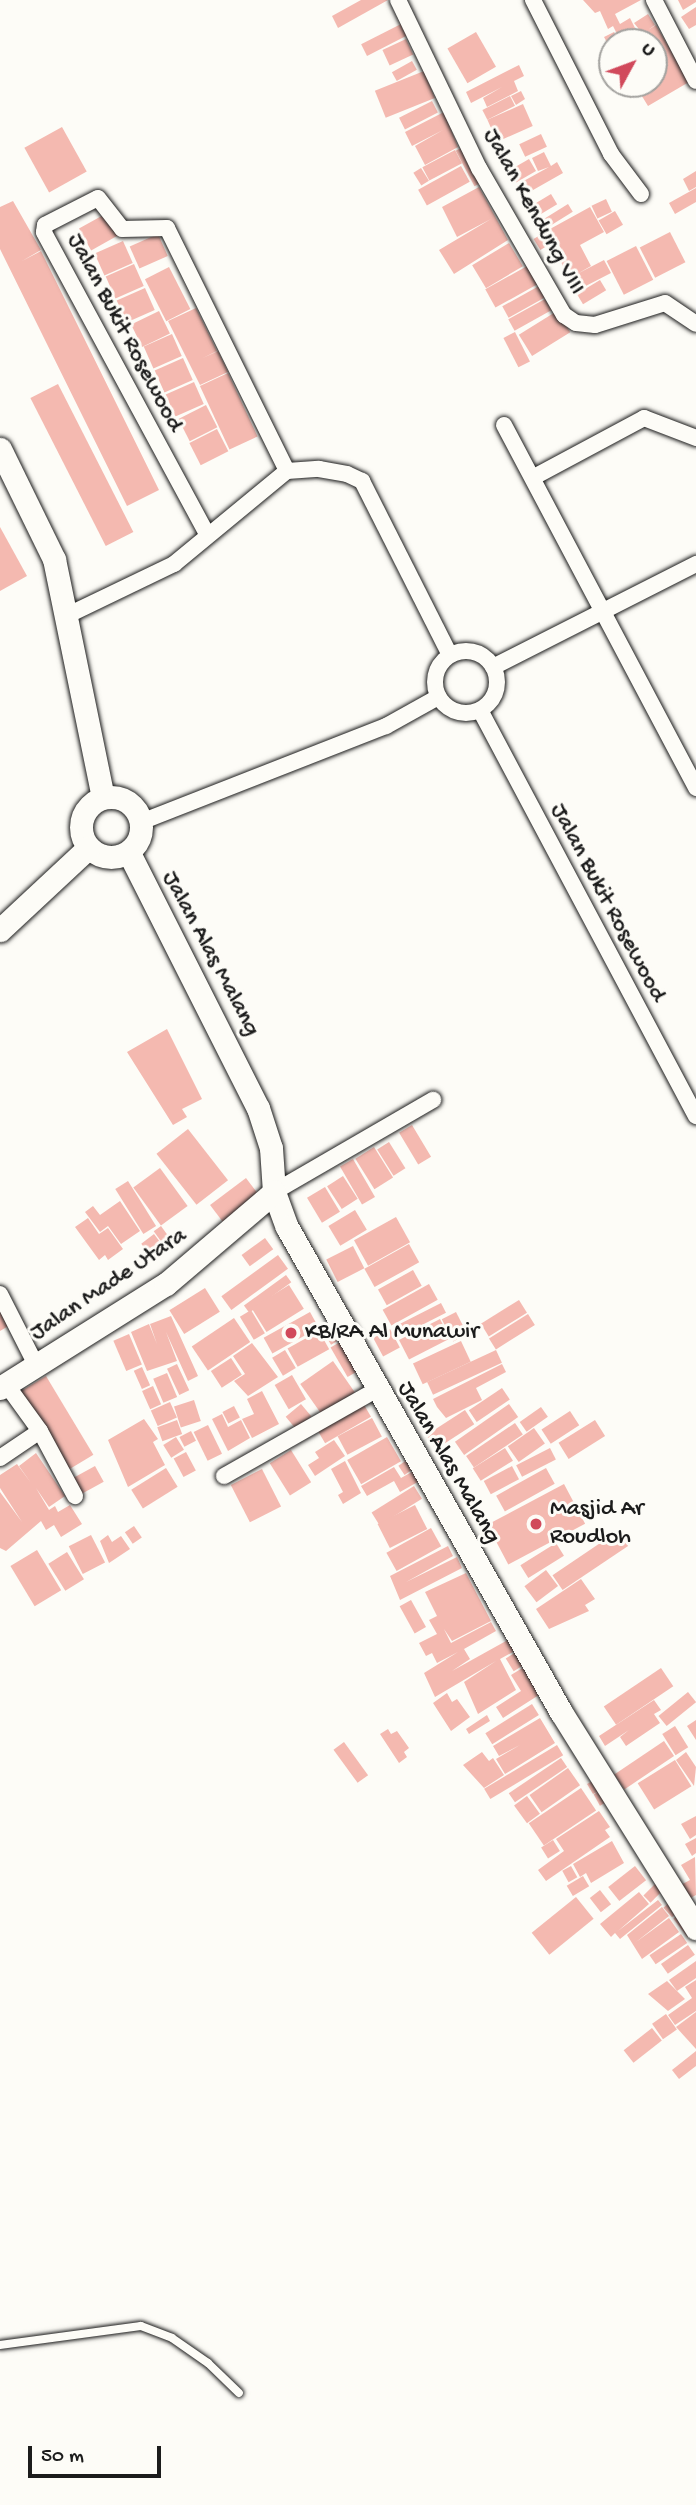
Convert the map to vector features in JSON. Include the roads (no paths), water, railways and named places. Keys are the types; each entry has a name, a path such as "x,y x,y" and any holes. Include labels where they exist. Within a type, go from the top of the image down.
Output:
{"main road":[{"path":"0,449 54,559 68,615 103,797"},
{"path":"103,797 120,797 134,807 141,822 139,839 128,852 108,858 89,849 81,834 81,818 89,804 103,797"},
{"path":"0,930 89,849"},
{"name":"Jalan Alas Malang","path":"128,852 258,1108 271,1148 274,1192 287,1227 376,1390 561,1712 696,1928"},
{"name":"Jalan Made Utara","path":"3,1386 166,1284 274,1192"}],"street":[{"name":"Jalan Kendung VIII","path":"398,0 480,168 565,315 576,323 595,325 665,303 696,324"},
{"path":"533,0 611,155 641,194"},
{"path":"654,0 696,81"},
{"name":"Jalan Bukit Rosewood","path":"207,534 44,232 45,225 98,198 122,229 167,228 287,471"},
{"path":"534,477 644,418 696,438"},
{"path":"504,425 605,611 696,788"},
{"path":"68,615 153,578 287,471 319,469 347,474 362,481 450,655"},
{"path":"493,667 696,564"},
{"path":"474,652 493,667 497,687 480,710 456,712 438,697 435,674 450,655 474,652"},
{"path":"141,822 386,726 438,697"},
{"name":"Jalan Bukit Rosewood","path":"480,710 696,1116"},
{"path":"274,1192 433,1100"},
{"path":"0,1294 36,1365"},
{"path":"3,1386 40,1431 75,1496"},
{"path":"224,1476 376,1390"},
{"path":"0,1458 40,1431"}],"lane":[{"path":"0,2345 141,2326 172,2338 208,2362 239,2393"}],"place":[{"name":"KB/RA Al Munawir","path":"291,1333"},
{"name":"Masjid Ar Roudloh","path":"536,1524"}]}
